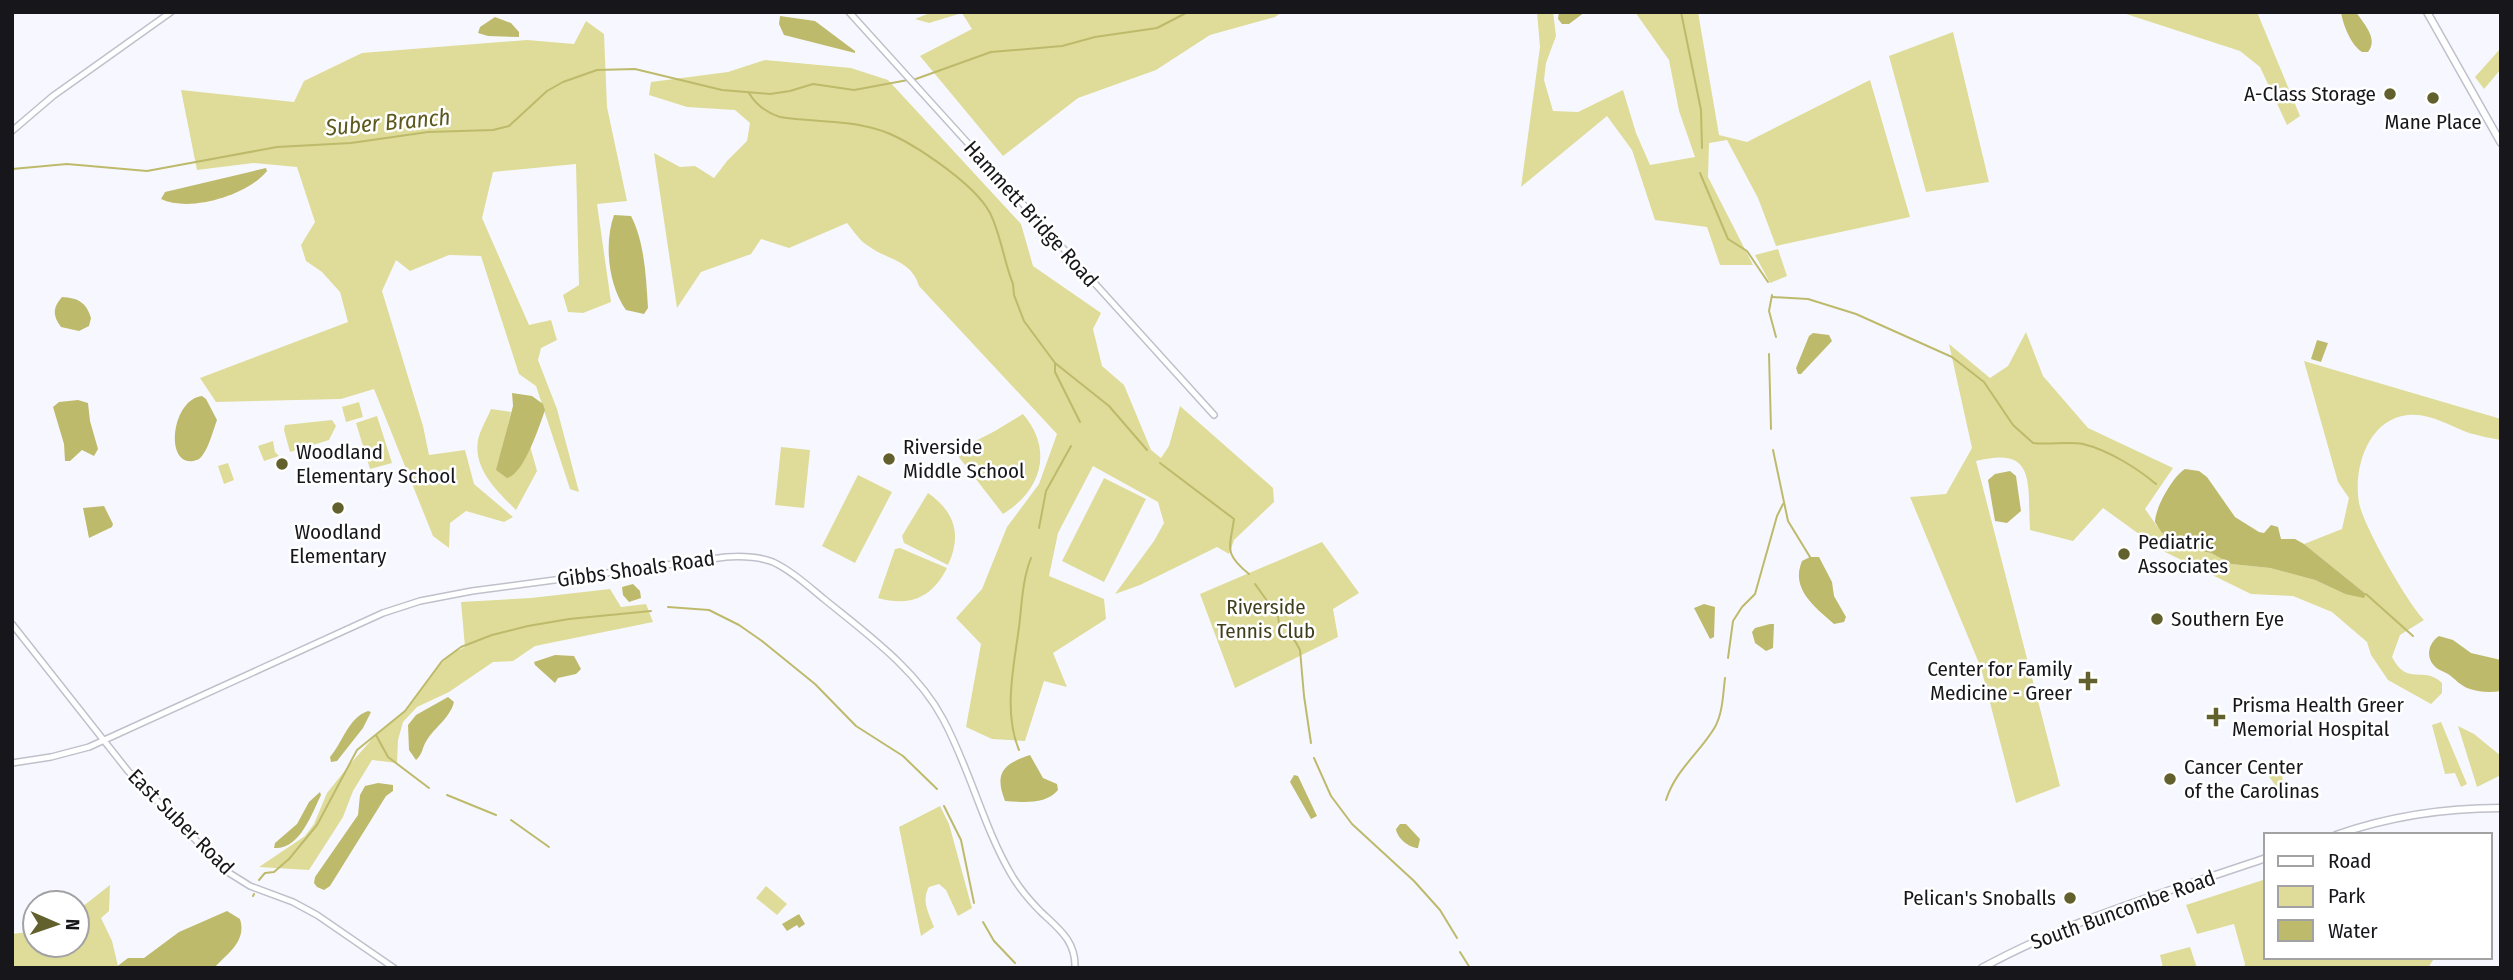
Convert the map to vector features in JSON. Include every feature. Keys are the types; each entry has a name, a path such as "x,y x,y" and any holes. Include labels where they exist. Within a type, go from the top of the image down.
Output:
{"main road":[{"path":"2427,12 2501,143"},
{"path":"2343,833 2426,812 2501,808"},
{"name":"South Buncombe Road","path":"1982,968 2082,921 2264,859"}],"street":[{"path":"12,131 72,82 171,12"},
{"name":"Hammett Bridge Road","path":"849,12 1214,415"},
{"name":"Gibbs Shoals Road","path":"12,763 64,754 104,740 407,605 472,591 747,556 765,560 793,574 902,666 924,690 959,751 1001,856 1029,899 1061,928 1071,943 1076,968"},
{"name":"East Suber Road","path":"12,624 143,788 226,871 250,886 293,902 317,915 394,968"}],"green space":[{"path":"932,12 1282,12 1275,17 1210,35 1156,70 1078,98 1003,156 920,56 972,29 962,13 929,23 915,19"},
{"path":"1537,12 1553,12 1556,36 1546,63 1544,80 1553,111 1578,112 1623,90 1636,133 1650,165 1695,157 1679,111 1669,60 1635,12 1698,12 1719,135 1747,142 1870,80 1910,217 1776,246 1758,198 1727,140 1709,143 1708,177 1753,265 1720,265 1707,227 1655,220 1632,150 1607,116 1521,187 1540,47"},
{"path":"2120,12 2257,12 2300,116 2287,125 2260,67 2240,51"},
{"path":"586,21 604,34 607,107 627,201 597,204 611,302 583,313 568,312 563,295 579,285 576,164 493,172 482,218 529,325 551,320 557,340 541,348 538,360 557,409 579,492 570,489 536,386 519,374 481,256 449,255 410,271 396,260 382,291 423,426 429,455 465,450 474,484 513,517 504,522 466,511 450,523 449,548 433,536 374,389 341,399 216,402 200,378 348,322 340,292 322,272 306,261 301,245 315,222 297,167 253,163 197,170 181,90 294,102 304,81 362,53 527,40 574,44"},
{"path":"1953,32 1989,182 1926,192 1889,56"},
{"path":"2501,48 2501,69 2484,89 2475,77"},
{"path":"765,60 851,68 888,80 1021,224 1033,266 1101,313 1093,329 1102,366 1124,385 1151,450 1161,458 1169,446 1180,406 1273,488 1274,502 1234,540 1229,554 1217,547 1140,585 1115,594 1164,523 1158,502 1093,466 1058,533 1049,576 1104,599 1106,619 1053,653 1067,687 1044,681 1025,741 992,739 966,727 981,644 956,618 982,589 1007,527 1039,484 1057,434 919,286 910,270 864,243 847,223 789,248 761,239 751,254 701,272 677,308 654,153 680,167 695,166 714,178 747,141 750,123 735,110 687,107 649,95 651,82 728,72"},
{"path":"1778,249 1787,276 1770,283 1755,255"},
{"path":"2026,332 2043,376 2088,428 2173,468 2145,509 2157,526 2200,551 2211,553 2231,564 2270,568 2315,580 2345,594 2366,594 2304,544 2342,529 2349,498 2338,482 2304,361 2501,419 2501,440 2469,433 2424,416 2394,418 2373,435 2361,461 2358,489 2363,514 2387,564 2424,620 2400,635 2392,657 2404,671 2429,676 2442,683 2442,693 2431,704 2388,680 2371,655 2367,642 2332,612 2293,596 2251,594 2161,550 2103,508 2073,541 2030,530 2028,484 2020,464 2010,459 1996,458 1976,461 2060,786 2016,803 1981,668 1910,497 1946,494 1972,448 1949,344 1990,378 2008,366"},
{"path":"359,402 363,417 346,422 342,407"},
{"path":"491,409 511,412 498,466 509,475 530,446 537,471 516,510 488,479 479,460 478,440"},
{"path":"1023,414 1033,428 1038,442 1039,469 1027,494 1003,514 958,456 958,450"},
{"path":"377,416 392,463 370,469 356,423"},
{"path":"332,420 336,426 329,440 290,452 285,425"},
{"path":"273,441 275,452 279,456 264,461 258,446"},
{"path":"781,447 810,450 804,508 775,505"},
{"path":"228,463 234,480 224,484 218,466"},
{"path":"858,475 892,492 855,563 822,546"},
{"path":"1104,478 1146,499 1104,582 1062,561"},
{"path":"928,493 944,508 953,525 955,544 948,565 904,543 902,536"},
{"name":"Riverside Tennis Club","path":"1322,542 1359,593 1333,609 1338,637 1235,688 1200,594"},
{"path":"900,548 947,568 934,587 918,598 889,601 878,598 895,549"},
{"path":"610,589 621,607 646,604 653,622 535,646 513,661 493,662 449,692 417,707 403,722 398,740 397,763 372,760 353,791 343,817 309,870 259,867 305,836 314,824 327,793 351,763 373,738 404,712 439,665 465,647 461,602"},
{"path":"2441,722 2467,784 2461,787 2455,773 2445,774 2432,725"},
{"path":"2458,726 2474,734 2501,756 2501,775 2477,787"},
{"path":"2283,768 2282,788 2279,790 2267,774"},
{"path":"940,806 949,824 972,908 958,916 946,890 939,884 929,887 926,902 934,927 921,936 899,827"},
{"path":"2264,880 2264,959 2434,959 2428,968 2244,968 2234,924 2197,934 2186,905"},
{"path":"110,885 109,911 101,918 112,941 118,966 12,968 12,934 21,933 21,959 91,959 91,900"},
{"path":"766,886 787,904 777,915 756,898"},
{"path":"2190,947 2197,968 2163,968 2160,955"}],"water":[{"path":"1559,12 1585,12 1569,24 1562,24 1558,19"},
{"path":"2341,12 2356,12 2370,33 2372,43 2368,52 2362,52 2354,45"},
{"path":"780,16 815,21 855,53 784,35 779,24"},
{"path":"495,17 511,23 519,32 519,37 478,33 480,27"},
{"path":"266,168 267,171 258,180 218,199 187,204 161,199 165,192"},
{"path":"614,215 631,216 636,226 644,261 648,308 644,314 626,310 615,289 609,251"},
{"path":"62,297 73,298 87,308 91,318 89,326 79,331 61,327 55,311"},
{"path":"1813,333 1829,335 1832,341 1798,374 1796,368 1809,336"},
{"path":"2317,340 2328,343 2321,362 2311,359"},
{"path":"512,393 532,396 543,404 545,410 525,459 513,475 507,478 496,470 513,406"},
{"path":"202,396 217,420 209,444 201,457 193,461 184,459 178,453 175,431 184,408 192,400"},
{"path":"78,400 88,403 98,449 94,456 82,450 70,461 65,461 64,444 53,407 59,402"},
{"path":"2185,469 2199,471 2207,477 2235,517 2259,532 2264,533 2271,525 2278,527 2281,539 2295,539 2304,544 2366,594 2364,598 2345,594 2315,580 2270,568 2231,564 2162,533 2155,522 2158,509 2170,485"},
{"path":"2010,471 2016,476 2021,511 2007,523 1995,521 1988,480 1995,474"},
{"path":"104,506 112,527 89,538 83,508"},
{"path":"1819,557 1832,582 1834,596 1846,617 1844,622 1834,624 1806,597 1799,580 1799,571 1802,561"},
{"path":"633,584 640,591 641,598 629,602 623,595 622,587"},
{"path":"1704,604 1715,607 1714,637 1710,639 1694,608"},
{"path":"1774,624 1773,648 1766,651 1755,643 1752,632 1755,628"},
{"path":"2439,636 2453,640 2471,653 2501,660 2501,691 2484,692 2467,688 2438,669 2431,661 2429,652 2432,643"},
{"path":"555,655 574,656 581,669 576,674 558,678 555,683 534,662"},
{"path":"448,697 454,702 452,708 427,740 416,760 409,750 408,725 416,715"},
{"path":"368,711 371,712 363,728 337,761 331,762 330,757 355,719"},
{"path":"1030,755 1043,778 1057,784 1058,790 1040,800 1005,801 1000,783 1003,771 1013,762"},
{"path":"1294,775 1298,776 1317,816 1311,819 1290,782"},
{"path":"378,783 393,785 393,791 386,796 330,886 324,890 317,887 314,883 315,877 358,815 360,795 365,786"},
{"path":"320,792 314,811 298,837 283,847 274,848 275,843 297,824 309,802"},
{"path":"1400,824 1406,824 1420,839 1418,848 1401,839 1396,829"},
{"path":"227,911 240,919 241,934 235,946 214,968 115,968 128,958 144,958 179,932"},
{"path":"799,914 805,924 787,931 782,924"}],"waterway":[{"path":"913,80 991,52 1062,46 1095,37 1157,28 1188,12"},
{"path":"1681,12 1701,110 1702,148"},
{"name":"Suber Branch","path":"12,169 67,164 147,171 277,147 351,143 428,132 493,130 509,126 547,91 563,82 597,70 635,69 722,90 770,94 813,84 854,90 908,80"},
{"path":"749,93 763,108 780,117 852,124 889,134 922,151 956,176 982,201 994,221 1014,295 1024,321 1055,363 1109,406 1147,450"},
{"path":"1700,173 1728,239 1747,251 1768,282"},
{"path":"1772,295 1769,311 1776,337"},
{"path":"1772,297 1808,299 1856,314 1952,357 1984,382 2013,425 2033,443 2077,443 2093,447 2122,460 2156,484"},
{"path":"1769,354 1771,429"},
{"path":"1055,364 1055,372 1080,422"},
{"path":"1039,528 1046,491 1071,446"},
{"path":"1773,450 1788,521 1810,557"},
{"path":"1160,463 1234,519 1230,550 1235,561 1249,574"},
{"path":"1728,658 1733,621 1755,594 1777,516 1783,504"},
{"path":"1019,750 1012,720 1011,689 1024,584 1031,558"},
{"path":"1255,584 1278,616 1280,632 1295,641 1300,650 1311,743"},
{"path":"2366,594 2413,636"},
{"path":"668,607 709,610 739,625 815,684 856,726 903,756 937,789"},
{"path":"259,880 265,873 274,872 289,859 317,825 357,750 405,711 442,661 461,647 492,635 528,626 651,611"},
{"path":"1666,800 1676,779 1718,721 1725,678"},
{"path":"376,735 388,757 429,788"},
{"path":"1314,758 1331,796 1352,824 1414,881 1440,910 1457,938"},
{"path":"447,795 496,815"},
{"path":"944,806 961,840 974,903"},
{"path":"511,820 549,847"},
{"path":"983,922 994,941 1015,963"},
{"path":"1460,952 1470,968"}],"place":[{"name":"A-Class Storage","path":"2390,94"},
{"name":"Mane Place","path":"2433,98"},
{"name":"Riverside Middle School","path":"889,459"},
{"name":"Woodland Elementary School","path":"282,464"},
{"name":"Woodland Elementary","path":"338,508"},
{"name":"Pediatric Associates","path":"2124,554"},
{"name":"Southern Eye","path":"2157,619"},
{"name":"Center for Family Medicine - Greer","path":"2088,681"},
{"name":"Prisma Health Greer Memorial Hospital","path":"2216,717"},
{"name":"Cancer Center of the Carolinas","path":"2170,779"},
{"name":"Pelican's Snoballs","path":"2070,898"}]}
